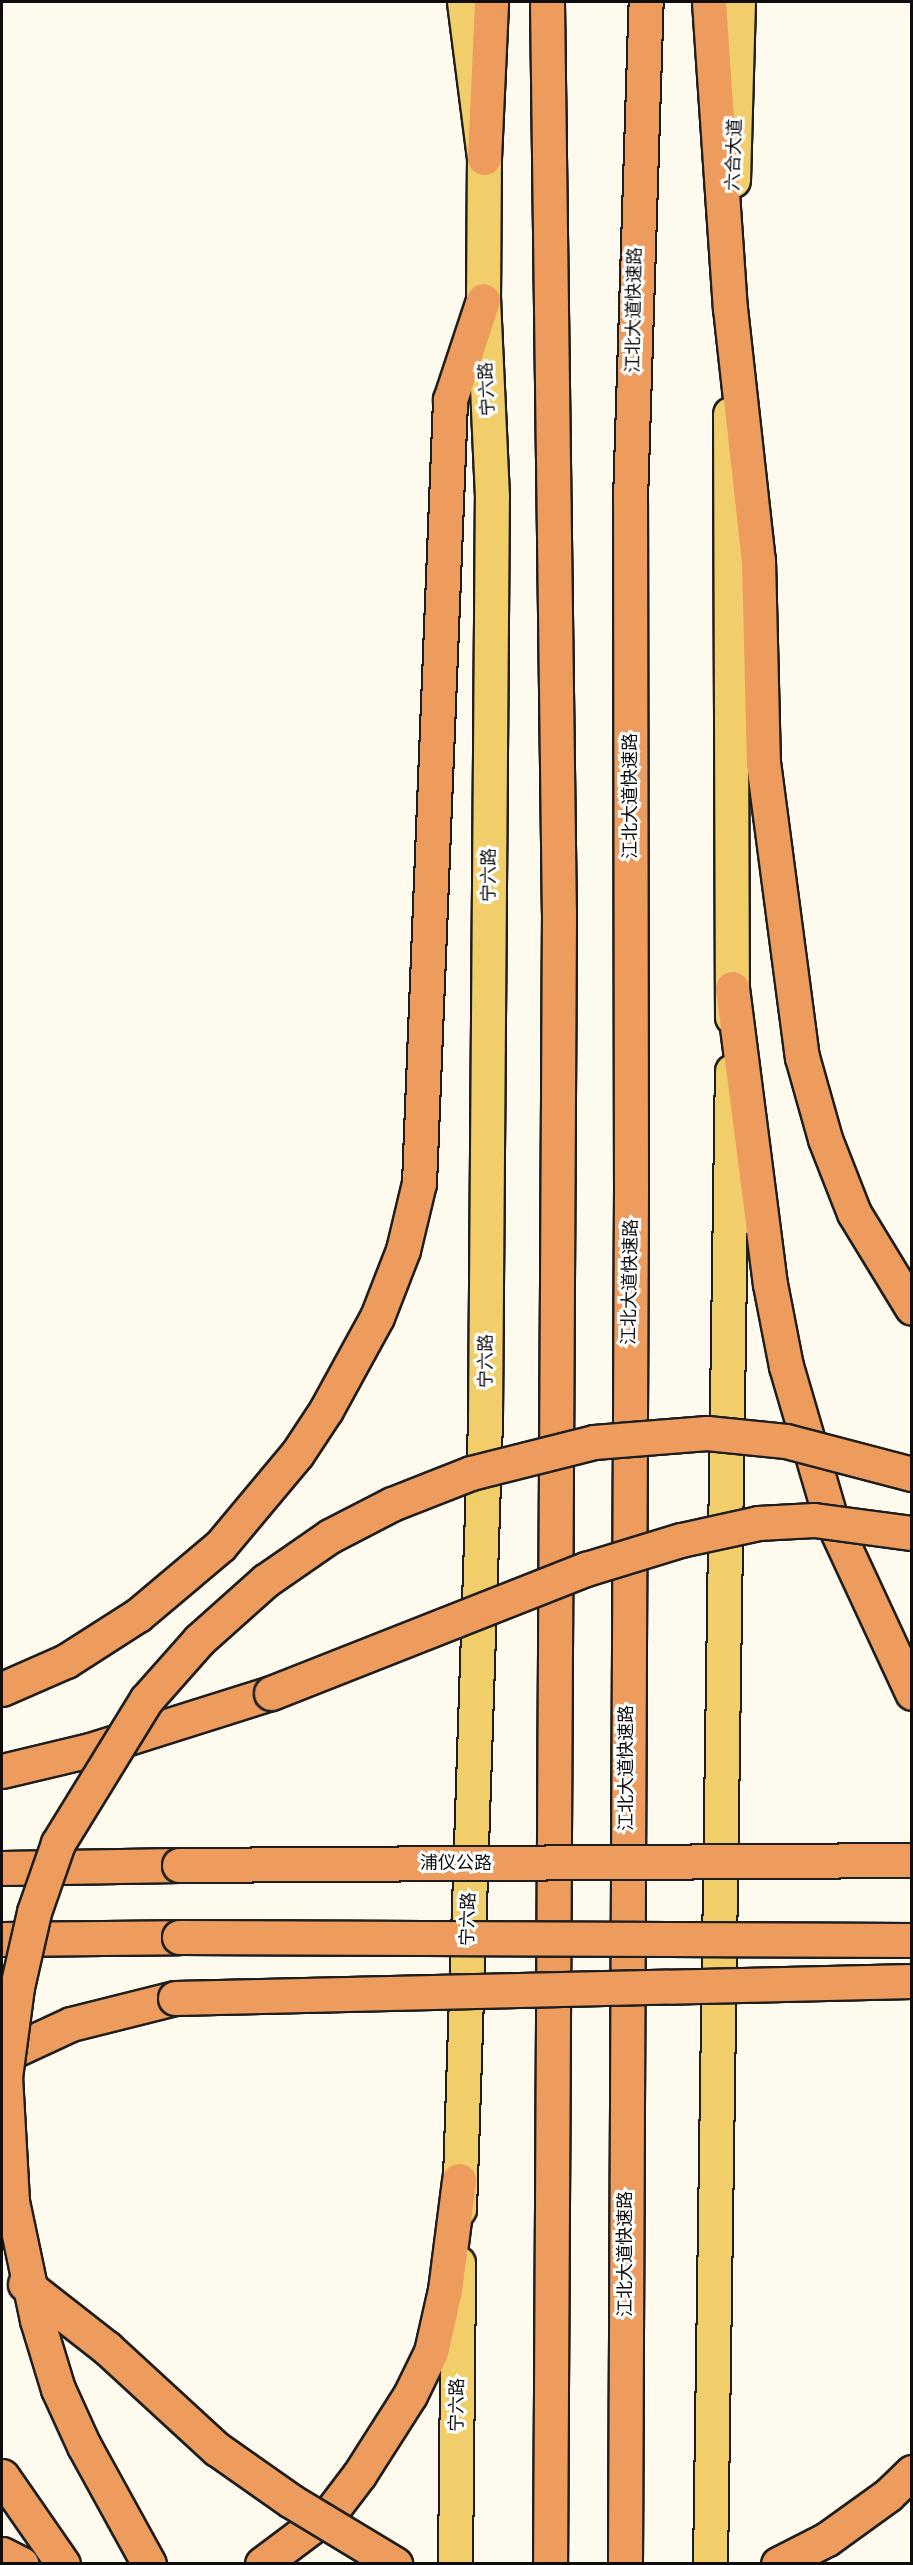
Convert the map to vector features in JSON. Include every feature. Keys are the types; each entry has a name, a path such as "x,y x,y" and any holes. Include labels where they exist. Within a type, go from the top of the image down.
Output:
{"highway":[{"path":"484,158 491,2"},
{"path":"547,2 559,913 550,2564"},
{"name":"江北大道快速路","path":"624,2564 631,1190 630,500 646,2"},
{"path":"709,2 730,308 758,560 763,762 802,1057 825,1139 854,1214 912,1308"},
{"path":"2,1689 66,1661 138,1615 220,1546 297,1454 326,1410 377,1317 402,1250 419,1183 450,400 483,300"},
{"path":"732,988 770,1284 786,1366 830,1516 912,1693"},
{"path":"149,2564 62,2399 37,2320 12,2201 5,2077 16,1988 34,1912 58,1843 146,1700 199,1640 293,1562 330,1536 392,1504 481,1470 594,1442 707,1433 786,1441 912,1474"},
{"path":"2,1771 90,1750 272,1693 586,1569 681,1540 758,1523 814,1520 912,1533"},
{"name":"浦仪公路","path":"2,1868 912,1860"},
{"path":"2,1939 179,1937 912,1940"},
{"path":"2,2056 71,2024 175,1998 912,1981"},
{"path":"262,2564 330,2513 359,2475 410,2395 430,2352 438,2321 459,2180"},
{"path":"2,2266 107,2348 217,2449 291,2501 395,2564"},
{"path":"778,2564 827,2539 888,2495 912,2472"},
{"path":"2,2476 63,2564"},
{"path":"2,2554 22,2564"}],"main road":[{"path":"464,2 484,158"},
{"name":"六合大道","path":"730,308 738,2"},
{"name":"宁六路","path":"455,2564 459,2180 485,1419 492,497 483,300 484,158"},
{"path":"710,2564 732,1276 730,308"}]}
